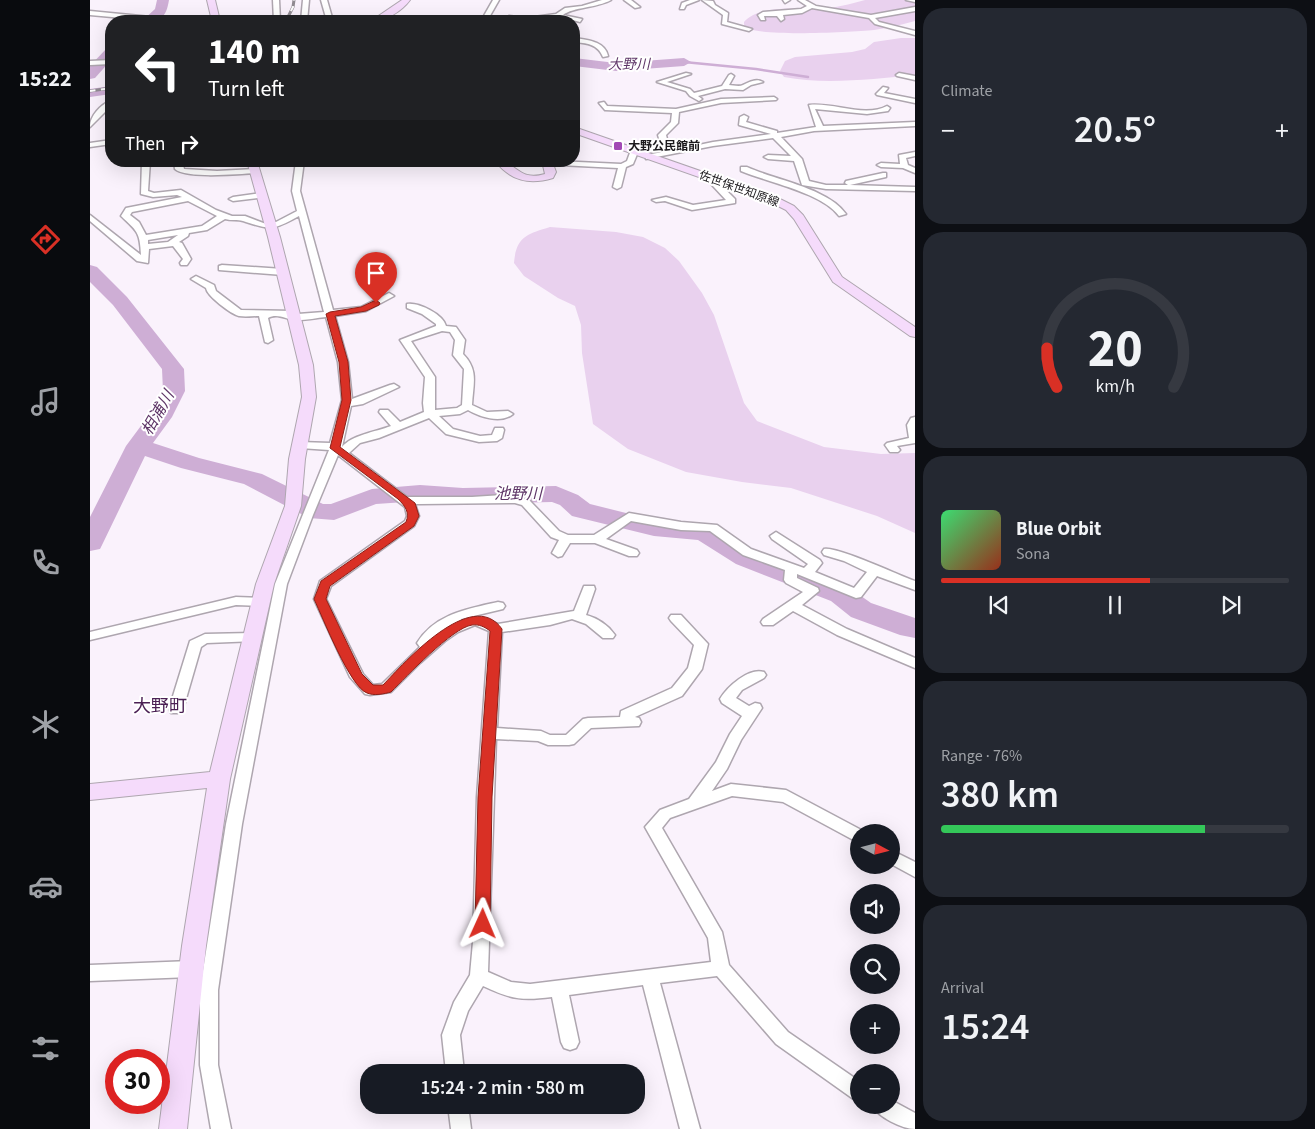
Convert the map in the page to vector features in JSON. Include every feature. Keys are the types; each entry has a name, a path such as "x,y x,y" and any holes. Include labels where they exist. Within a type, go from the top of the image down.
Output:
{"street":[{"path":"211,0 215,15"},
{"path":"276,0 278,15"},
{"path":"305,15 306,0"},
{"path":"324,0 328,15"},
{"path":"385,15 402,5 406,0"},
{"path":"487,15 496,0"},
{"path":"562,7 583,8 608,0"},
{"path":"627,0 637,7"},
{"path":"682,8 684,4 696,0"},
{"path":"705,0 711,2 712,6 726,14 724,23 749,29"},
{"path":"801,0 811,6 833,8 871,17 915,9"},
{"path":"909,0 915,0"},
{"path":"763,19 761,16 763,14 780,16 788,11 802,11 811,6"},
{"path":"560,15 570,8"},
{"path":"833,8 830,17 834,18"},
{"path":"901,12 915,14"},
{"path":"90,13 105,15"},
{"path":"881,16 904,20"},
{"path":"871,17 877,23 915,32"},
{"path":"580,40 589,40 595,43 604,51 605,56"},
{"path":"90,63 105,62"},
{"path":"688,74 660,82 688,90 702,102 702,105"},
{"path":"899,75 915,78"},
{"path":"725,87 731,76"},
{"path":"692,95 725,87 743,88 749,82 760,82"},
{"path":"885,88 879,94 915,101"},
{"path":"822,106 826,97"},
{"path":"602,103 605,108 676,111 732,100 764,101 774,99"},
{"path":"820,129 811,106 867,112 886,110 887,108"},
{"path":"90,125 105,108"},
{"path":"667,154 662,135 674,122 676,111"},
{"path":"814,114 833,115"},
{"path":"97,116 105,115"},
{"path":"744,117 742,123 778,136 798,159 803,170 801,185"},
{"path":"649,157 713,144 820,129 915,124"},
{"name":"佐世保世知原線","path":"580,132 774,200 790,208 799,217 837,279 915,333"},
{"path":"90,145 105,143"},
{"path":"580,164 622,166 630,162 634,152"},
{"path":"904,166 902,157 915,154"},
{"path":"768,156 798,159"},
{"path":"881,165 904,166 915,171"},
{"path":"617,187 622,166"},
{"path":"146,167 144,192 153,195 178,192 214,212 230,217 244,217 258,224 271,226 301,212"},
{"path":"179,167 179,170 182,171 217,173 248,167"},
{"path":"221,1129 209,1065 209,990 234,824 281,584 302,503 300,445 309,397 309,379 294,315 253,167"},
{"path":"173,1129 191,969 219,779 260,602 265,584 302,503 339,451 346,403 343,362 296,191 299,167"},
{"path":"506,167 512,174 533,180 549,176 551,172 549,167"},
{"path":"744,168 752,173 801,185 915,189"},
{"path":"840,187 883,175"},
{"path":"656,200 666,199 692,208 732,201 716,185 716,180"},
{"path":"801,185 837,207 842,214"},
{"path":"233,199 262,195"},
{"path":"674,197 692,208"},
{"path":"90,217 140,259 145,261 144,238 134,220 126,216 129,210 191,198"},
{"path":"144,238 204,228 230,217"},
{"path":"118,223 129,218"},
{"path":"145,247 170,244 189,231"},
{"path":"173,242 179,245 186,259 184,264"},
{"path":"222,268 283,272"},
{"path":"196,279 211,287 211,292 235,311 294,315 330,314 363,309 389,296"},
{"path":"410,306 425,312 441,323 441,328"},
{"path":"268,340 263,317 269,313"},
{"path":"467,406 469,369 467,364 458,355 460,340 453,329 441,328 405,340 430,377 428,403 430,414 450,432 461,433 479,439 497,438 499,430"},
{"path":"346,403 359,402 394,387"},
{"path":"467,406 485,415 508,414"},
{"path":"339,451 356,440 370,438 430,414 460,411 467,406"},
{"path":"384,412 398,427"},
{"path":"894,450 891,445 894,443 915,440 912,425 915,420"},
{"path":"300,445 339,451 411,506 413,516 410,523 325,584 320,599 357,677 370,690 386,689 415,659 430,647 458,625 473,620 486,622 496,629 550,621 572,615 591,621 608,635"},
{"path":"401,497 473,501 498,497 519,500 526,503 554,534 566,539 596,539 633,553"},
{"path":"596,539 610,532 629,517 681,526 713,528 747,552 806,573 856,594 875,570"},
{"path":"776,536 816,562 806,573"},
{"path":"558,553 566,539"},
{"path":"828,552 848,558 915,586"},
{"path":"768,622 813,591 790,580 792,568"},
{"path":"579,617 589,589"},
{"path":"92,636 236,601 260,602"},
{"path":"792,605 842,632 915,663"},
{"path":"430,647 424,643 438,628 457,616 498,606"},
{"path":"490,733 541,736 548,740 570,740 588,723 613,728 632,722 626,715 677,692 695,669 701,644 676,618"},
{"path":"453,1064 450,1035 460,1008 479,976 482,942 485,797 496,629"},
{"path":"176,709 195,644 205,639 252,638"},
{"path":"695,803 722,766 735,738 753,711 727,699 737,687 759,675"},
{"path":"90,792 219,779"},
{"path":"850,832 786,796 731,790 665,814 653,827 716,937 721,968 782,1038 850,1086"},
{"path":"900,861 915,870"},
{"path":"479,976 510,990 530,992 721,968"},
{"path":"90,973 191,969"},
{"path":"650,977 690,1129"},
{"path":"559,988 570,1042"},
{"path":"459,1114 461,1129"},
{"path":"898,1114 915,1123"}],"shaded area":[{"path":"865,0 915,0 915,21 874,30 809,33 757,31 744,25 744,22 761,12 784,9 831,8"},
{"path":"915,38 915,75 816,81 784,77 780,71 785,61 795,57 852,52 865,49 874,42"},
{"path":"550,227 616,232 643,237 665,248 679,261 702,293 714,315 744,403 757,421 824,447 881,454 915,453 915,533 877,516 791,488 686,472 628,449 593,424 582,353 581,325 575,306 558,298 524,276 514,263 517,247 524,238"}],"waterway":[{"name":"相浦川","path":"156,15 161,11 163,0"},
{"name":"相浦川","path":"90,75 105,59"},
{"path":"684,62 756,69 808,77"},
{"name":"大野川","path":"580,63 616,67 684,62"},
{"name":"大野川","path":"90,93 105,91"},
{"name":"相浦川","path":"90,271 120,301 173,369 174,391 160,417 138,446"},
{"name":"相浦川","path":"90,543 138,446"},
{"name":"池野川","path":"138,446 190,463 253,479 318,512 334,512 372,497 420,493 463,496 556,494 569,500 581,510 654,528 705,532 746,558 841,595 861,610 910,628 915,628"}],"railway":[{"path":"289,15 294,0"},
{"path":"90,91 105,89"}],"place":[{"name":"大野公民館前","path":"618,146"}],"district":[{"name":"大野町","path":"160,706"}],"route":[{"path":"376,303 363,309 330,314 343,362 346,400 335,448 402,497 411,506 413,516 410,523 380,546 336,574 325,584 320,599 357,677 370,690 386,689 415,659 458,625 473,620 486,622 496,629 485,797 483,924"}]}
